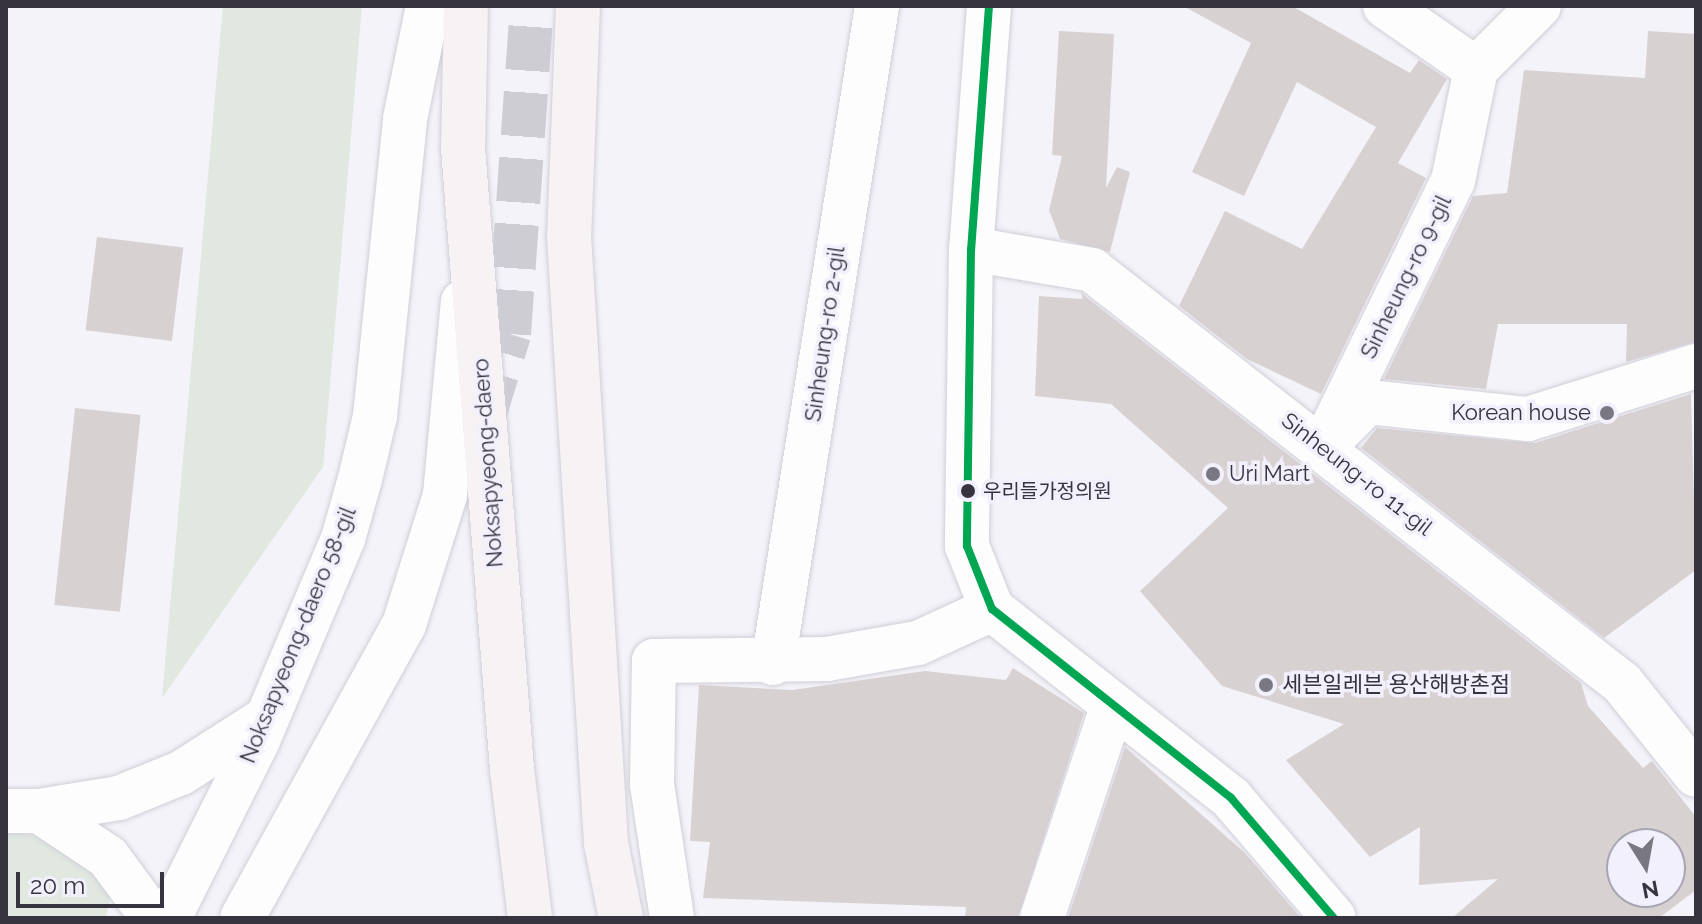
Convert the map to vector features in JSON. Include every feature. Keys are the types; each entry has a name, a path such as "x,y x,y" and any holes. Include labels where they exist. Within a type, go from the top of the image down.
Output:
{"main road":[{"name":"Noksapyeong-daero","path":"466,6 470,232 530,918"},
{"path":"578,6 569,236 606,843 621,918"}],"street":[{"name":"Noksapyeong-daero 58-gil","path":"169,918 267,718 343,539 375,416 405,119 428,6"},
{"name":"Sinheung-ro 2-gil","path":"773,663 877,6"},
{"path":"989,6 971,249 962,502 967,546 992,609 1112,708 1231,798 1334,918"},
{"path":"1385,6 1476,69 1539,6"},
{"name":"Sinheung-ro 9-gil","path":"1323,447 1453,181 1476,69"},
{"path":"242,918 404,625 445,495 470,232"},
{"name":"Sinheung-ro 11-gil","path":"971,249 1092,270 1622,683 1696,775"},
{"path":"1323,447 1368,402 1528,419 1696,366"},
{"path":"684,917 652,784 654,661 773,663 918,643 992,609"},
{"path":"1042,918 1112,708"},
{"path":"23,811 119,798 169,778 267,718"},
{"path":"23,811 108,857 153,918"}],"shaded area":[{"path":"223,6 362,6 323,467 162,698"},
{"path":"6,829 87,850 112,889 106,918 6,918"}],"building":[{"path":"1183,6 1292,6 1410,73 1419,60 1447,79 1398,163 1426,178 1321,394 1247,359 1179,306 1225,211 1302,249 1376,127 1297,82 1244,196 1192,172 1251,43"},
{"path":"1059,31 1114,34 1106,188 1117,167 1130,172 1110,252 1060,239 1049,210 1062,156 1052,155"},
{"path":"1648,31 1696,34 1695,342 1626,362 1627,324 1498,324 1486,389 1384,379 1473,196 1507,193 1524,70 1645,78"},
{"path":"97,237 183,248 172,341 86,330"},
{"path":"1081,293 1581,683 1588,706 1643,768 1652,761 1696,817 1696,890 1686,898 1686,828 1606,828 1606,908 1672,908 1659,918 1452,918 1498,879 1419,885 1420,827 1370,857 1286,760 1344,724 1222,686 1140,591 1228,508 1111,404 1035,396 1039,296 1083,299"},
{"path":"1691,394 1696,570 1604,638 1361,448 1377,428 1535,443"},
{"path":"75,408 141,415 120,612 54,605"},
{"path":"1013,668 1084,713 1018,918 965,918 966,907 703,898 710,842 690,841 699,685 792,690 925,671 1006,680"},
{"path":"1125,747 1245,853 1301,918 1068,918"}],"tunnel":[{"path":"484,416 509,334 532,6"}],"transit line":[{"path":"989,6 971,249 967,546 992,609 1231,798 1334,918"}],"place":[{"name":"Korean house","path":"1607,413"},
{"name":"Uri Mart","path":"1213,474"},
{"name":"우리들가정의원","path":"968,491"},
{"name":"세븐일레븐 용산해방촌점","path":"1266,685"}]}
